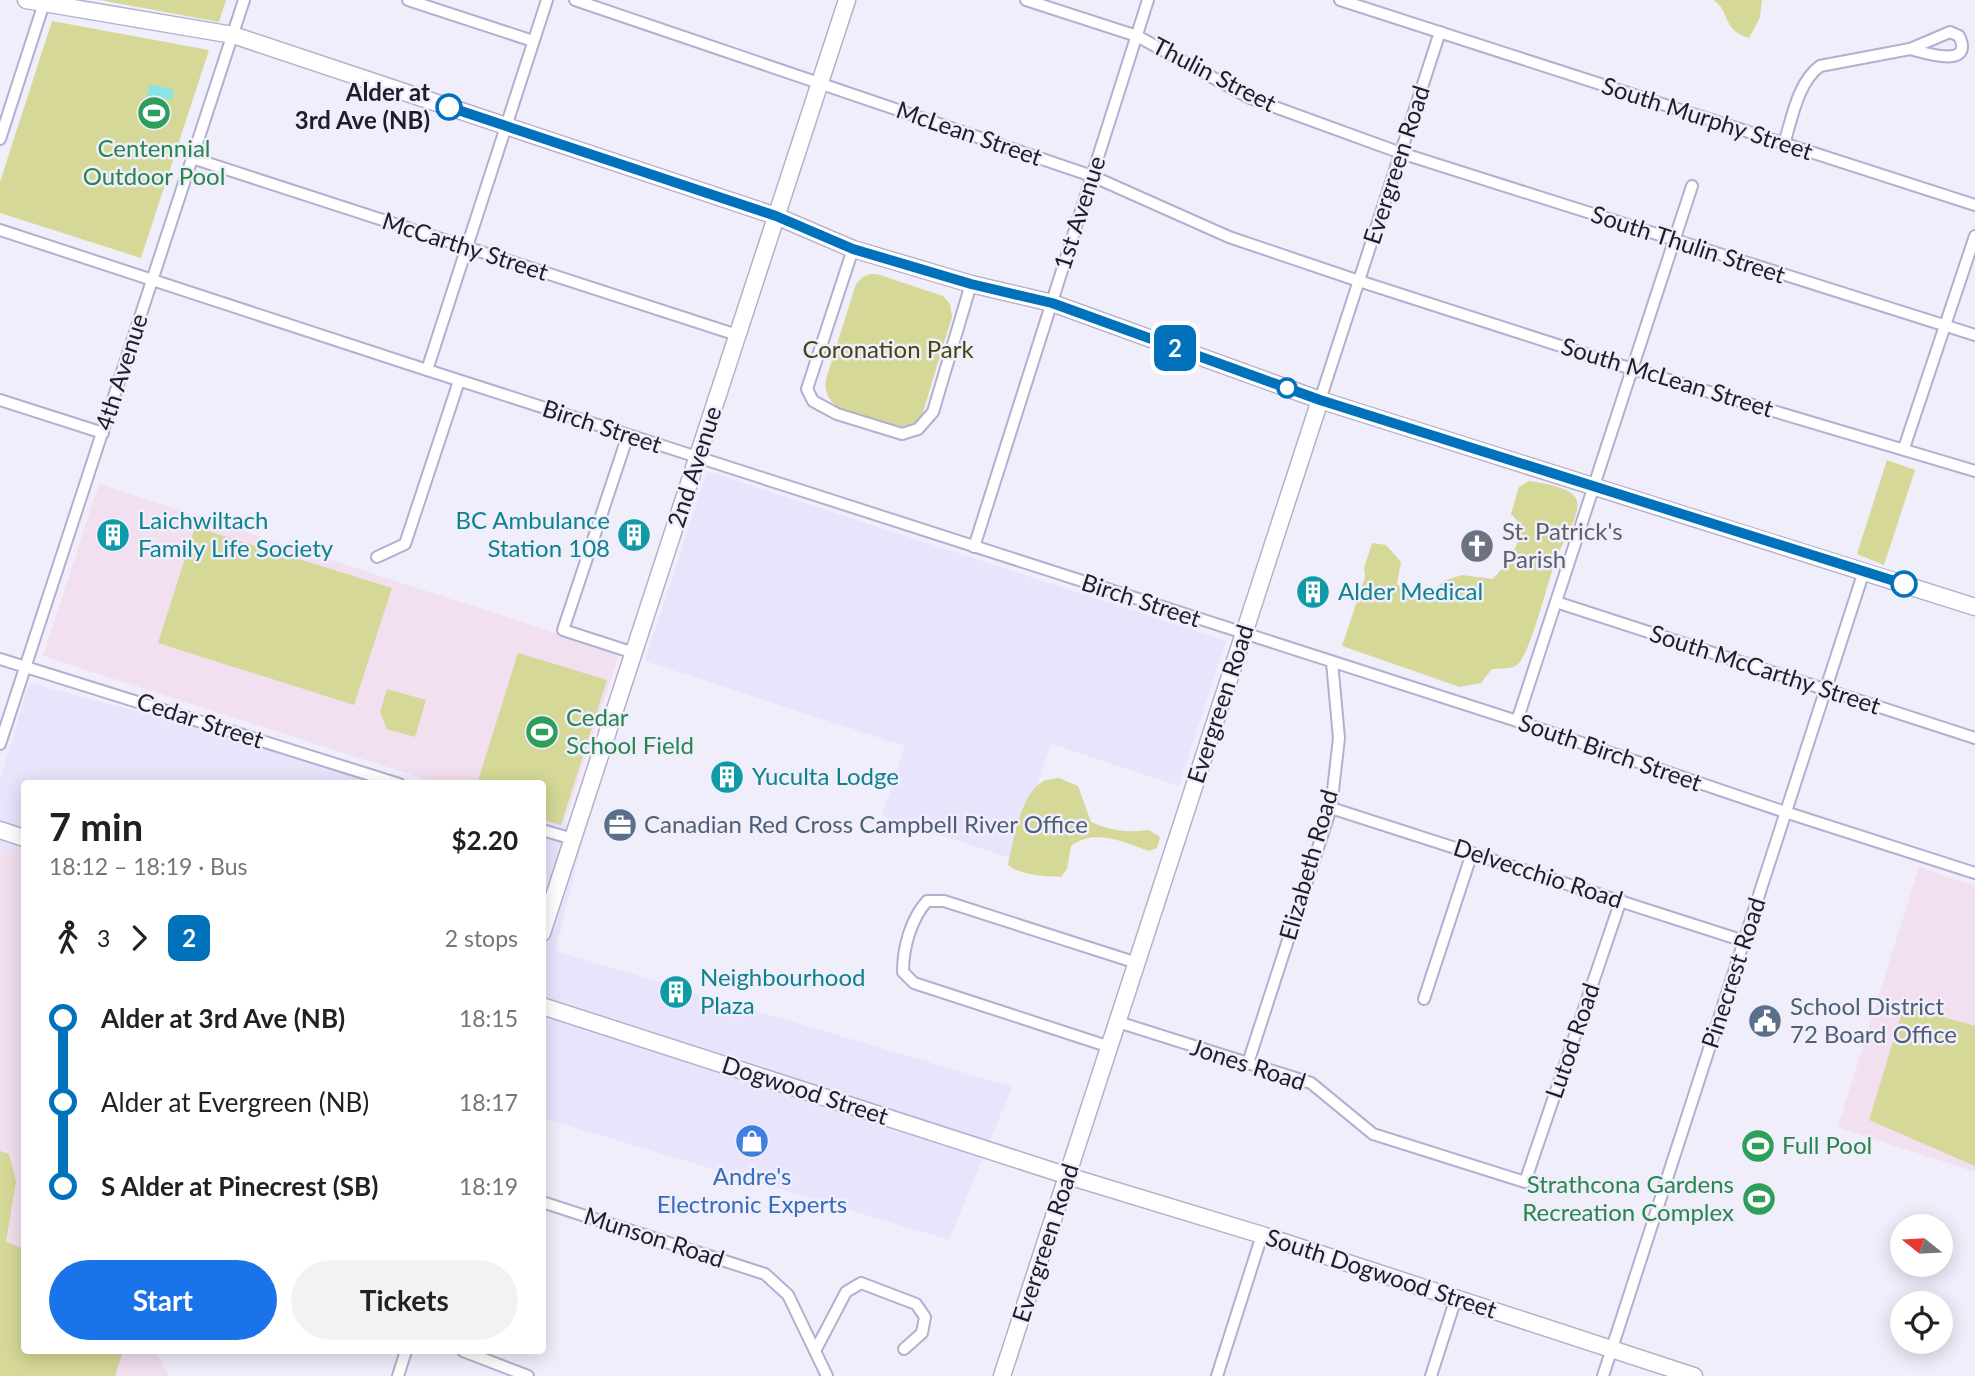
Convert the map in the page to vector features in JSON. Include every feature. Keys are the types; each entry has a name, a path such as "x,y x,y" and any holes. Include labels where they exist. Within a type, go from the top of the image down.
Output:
{"street":[{"path":"26,0 45,1 233,35 776,216 853,249 971,284 1052,303 1320,400 1975,607"},
{"name":"4th Avenue","path":"0,744 244,0"},
{"path":"408,0 533,41"},
{"path":"427,370 547,0"},
{"name":"McLean Street","path":"575,0 1093,176 1229,237 1359,281"},
{"name":"2nd Avenue","path":"546,921 847,0"},
{"name":"Thulin Street","path":"1026,0 1137,36 1250,98 1401,153"},
{"name":"1st Avenue","path":"974,547 1148,0"},
{"name":"South Murphy Street","path":"1340,0 1975,205"},
{"path":"0,139 45,1"},
{"name":"Evergreen Road","path":"1002,1376 1440,33"},
{"path":"1784,144 1801,92 1811,73 1820,66 1910,49"},
{"name":"South Thulin Street","path":"1401,153 1975,335"},
{"name":"McCarthy Street","path":"192,158 737,335"},
{"path":"1517,721 1692,186"},
{"name":"Birch Street","path":"0,230 1244,634"},
{"path":"1905,448 1975,236"},
{"path":"853,249 807,388 813,401 837,414 902,434 918,429 933,412 971,284"},
{"name":"South McLean Street","path":"1359,281 1632,369 1975,471"},
{"path":"377,557 405,544 459,381"},
{"path":"0,400 103,433"},
{"path":"628,435 563,631 634,653"},
{"name":"Pinecrest Road","path":"1604,1376 1864,571"},
{"name":"South McCarthy Street","path":"1556,602 1975,738"},
{"name":"South Birch Street","path":"1244,634 1517,721 1785,813 1975,873"},
{"name":"Cedar Street","path":"0,659 386,780"},
{"name":"Elizabeth Road","path":"1248,1063 1331,808 1339,738 1332,662"},
{"name":"Delvecchio Road","path":"1331,808 1744,941"},
{"path":"0,831 21,837"},
{"path":"546,831 573,839"},
{"path":"1424,999 1472,853"},
{"path":"1110,1047 914,983 903,972 903,957 911,931 917,913 928,901 944,901 1137,964"},
{"name":"Lutod Road","path":"1525,1182 1621,901"},
{"name":"Dogwood Street","path":"546,1007 1068,1176"},
{"name":"Jones Road","path":"1118,1022 1311,1083 1373,1134 1525,1182"},
{"name":"South Dogwood Street","path":"1068,1176 1262,1235 1694,1376"},
{"name":"Munson Road","path":"546,1203 765,1274 788,1295 815,1351"},
{"path":"1217,1376 1262,1235"},
{"path":"827,1376 815,1351 846,1292 861,1283 916,1304 925,1317 922,1333 904,1349"},
{"path":"1431,1376 1456,1298"},
{"path":"398,1376 405,1354"},
{"path":"471,1354 528,1376"}],"shaded area":[{"path":"707,471 1226,641 1179,786 1051,744 1013,859 882,816 905,746 645,661"},
{"path":"99,484 619,654 564,824 546,818 546,780 428,780 43,656"},
{"path":"29,683 402,780 21,780 21,855 0,848 0,780"},
{"path":"546,818 586,828 555,951 1012,1087 949,1240 546,1119"},
{"path":"0,848 21,855 21,1354 158,1354 169,1376 0,1376"},
{"path":"1919,867 1975,886 1975,1172 1838,1127"}],"green space":[{"path":"100,0 226,0 219,22"},
{"path":"1714,0 1762,0 1760,17 1749,38 1735,31"},
{"path":"52,21 209,50 141,258 0,213 0,182"},
{"name":"Coronation Park","path":"870,274 943,296 950,304 952,317 922,415 915,423 900,427 837,407 826,391 826,379 856,284"},
{"path":"1887,460 1915,470 1884,565 1857,554"},
{"path":"1529,481 1556,486 1570,492 1575,496 1577,507 1555,561 1539,616 1518,664 1509,668 1492,669 1481,683 1460,687 1342,646 1365,577 1364,568 1372,543 1386,545 1401,562 1397,583 1406,596 1418,600 1433,594 1443,581 1462,575 1493,579 1516,546 1518,523 1511,514 1519,487"},
{"path":"195,527 392,588 354,705 158,643"},
{"name":"Cedar School Field","path":"518,653 607,680 561,825 546,821 546,780 478,780"},
{"path":"387,689 426,700 415,737 387,729 380,712"},
{"path":"1059,778 1078,786 1091,822 1120,830 1149,830 1160,837 1157,848 1149,851 1109,838 1089,838 1071,846 1067,869 1061,877 1026,873 1008,865 1023,807 1042,782"},
{"path":"1904,1006 1975,1026 1975,1166 1869,1120"},
{"path":"0,1151 9,1154 16,1181 6,1242 21,1248 21,1354 122,1354 115,1376 0,1376"}],"water":[{"path":"150,84 174,90 172,100 164,98 157,127 140,123"}],"bus line":[{"name":"2","path":"449,107 776,216 853,249 971,284 1052,303 1320,400 1904,584"}],"place":[{"name":"Alder at 3rd Ave (NB)","path":"449,107"},
{"name":"Centennial Outdoor Pool","path":"154,113"},
{"name":"Laichwiltach Family Life Society","path":"113,535"},
{"name":"BC Ambulance Station 108","path":"634,535"},
{"name":"St. Patrick's Parish","path":"1477,546"},
{"name":"Alder Medical","path":"1313,592"},
{"name":"Cedar School Field","path":"542,732"},
{"name":"Yuculta Lodge","path":"727,777"},
{"name":"Canadian Red Cross Campbell River Office","path":"620,825"},
{"name":"Neighbourhood Plaza","path":"676,992"},
{"name":"School District 72 Board Office","path":"1765,1021"},
{"name":"Andre's Electronic Experts","path":"752,1141"},
{"name":"Full Pool","path":"1758,1146"},
{"name":"Strathcona Gardens Recreation Complex","path":"1759,1199"}]}
